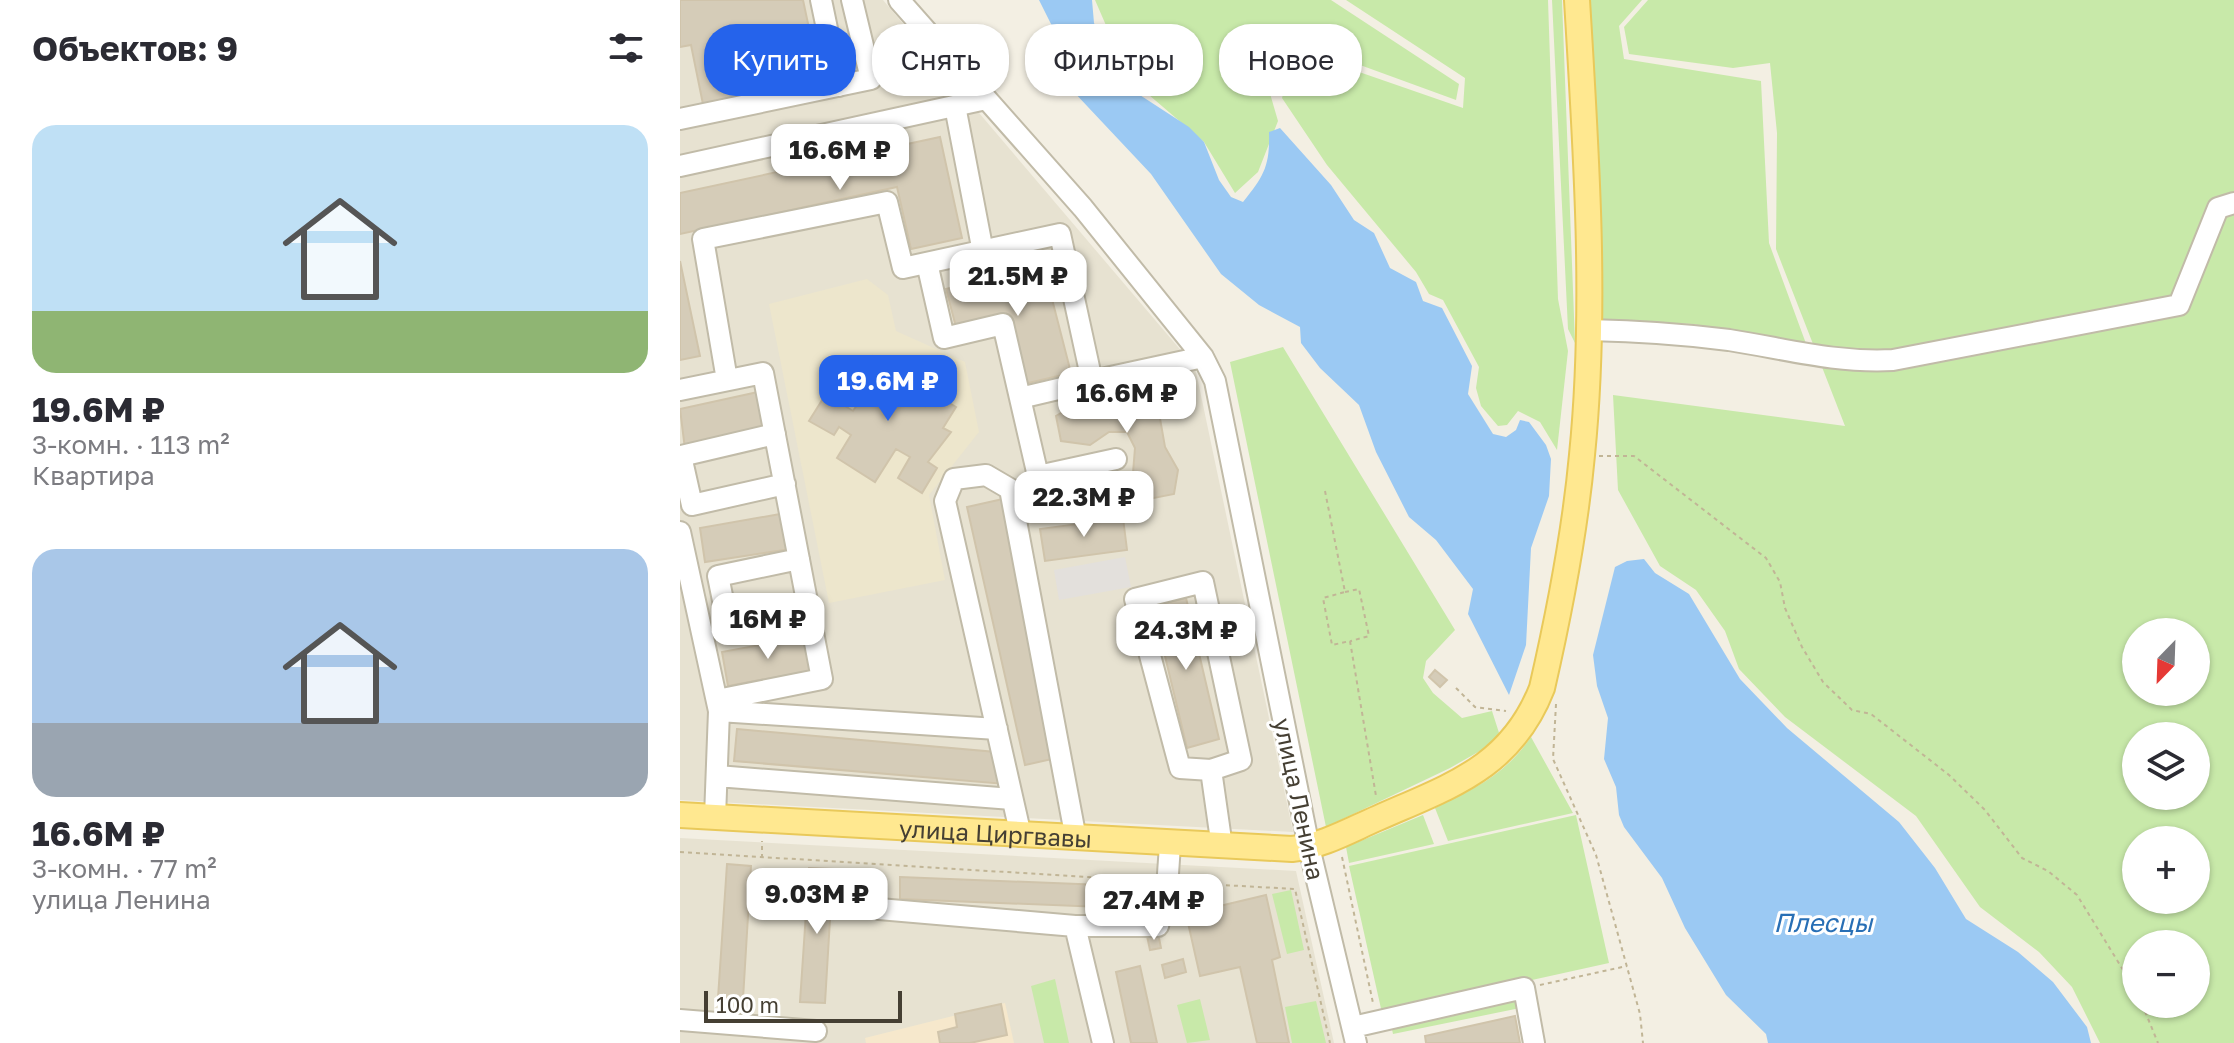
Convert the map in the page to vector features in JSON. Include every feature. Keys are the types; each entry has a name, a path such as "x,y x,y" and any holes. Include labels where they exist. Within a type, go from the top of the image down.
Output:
{"main road":[{"path":"1309,847 1464,781 1510,743 1531,715 1549,658 1596,459 1589,330 1585,132 1577,0"},
{"name":"улица Циргвавы","path":"680,815 1170,845 1309,847"}],"street":[{"path":"852,0 871,79 856,82"},
{"name":"улица Ленина","path":"899,0 1083,208 1203,357 1215,381 1309,847 1355,1035"},
{"path":"823,1 827,24"},
{"path":"680,119 791,96"},
{"path":"680,166 986,99"},
{"path":"955,106 983,252"},
{"path":"727,380 703,239 887,202 903,268 1060,234 1092,381"},
{"path":"1589,330 1655,332 1726,340 1862,362 1893,360 2179,305 2218,208 2234,203"},
{"path":"927,263 944,338 1003,324 1038,476 1116,459"},
{"path":"1020,398 1203,357"},
{"path":"680,390 763,373 822,679 718,706"},
{"path":"775,434 680,456 692,505 785,484"},
{"path":"1021,836 945,501 954,479 986,475 1010,489 1076,839"},
{"path":"680,532 718,706 715,817"},
{"path":"799,559 718,576 727,620 807,602"},
{"path":"1203,582 1241,760 1211,770 1180,768 1135,599 1203,582"},
{"path":"718,706 997,729"},
{"path":"1211,770 1222,847"},
{"path":"717,776 1012,799"},
{"path":"879,909 1075,926 1158,926 1168,881 1170,845"},
{"path":"1075,926 1103,1043"},
{"path":"1355,1035 1377,1021 1524,988 1534,1043"},
{"path":"680,1020 816,1031"}],"path":[{"path":"1596,459 1634,456 1766,558 1780,582 1785,608 1802,647 1823,682 1852,710 1879,719 1949,775 1985,810 2022,858 2048,871 2077,895 2122,968"},
{"path":"1325,491 1345,592"},
{"path":"1359,589 1369,636 1350,641 1332,645 1323,598 1359,589"},
{"path":"1350,641 1380,817"},
{"path":"1456,688 1475,707 1531,715"},
{"path":"1557,697 1553,759 1596,855 1627,966 1643,1043"},
{"path":"1337,836 1377,1021"},
{"path":"680,852 1295,889 1330,1043"},
{"path":"1524,988 1627,966"},
{"path":"2148,1018 2158,1043"}],"shaded area":[{"path":"680,0 883,0 903,24 872,24 872,96 965,96 1195,367 1293,832 680,800"},
{"path":"867,279 888,295 896,331 965,362 979,432 929,495 945,580 829,603 769,304"},
{"path":"1125,557 1131,587 1059,600 1054,570"},
{"path":"680,838 1296,871 1334,1043 680,1043"},
{"path":"1005,1003 1014,1043 866,1043 865,1038"}],"green space":[{"path":"1095,0 1331,0 1459,84 1456,100 1362,66 1362,24 1219,24 1219,96 1271,96 1278,121 1258,172 1235,193 1204,142 1150,96 1203,96 1203,24 1105,24"},
{"path":"1346,0 1548,0 1558,299 1568,351 1557,450 1540,422 1518,411 1507,425 1498,426 1481,406 1476,388 1479,367 1443,300 1429,294 1416,272 1327,165 1282,98 1362,96 1362,73 1463,108 1465,78"},
{"path":"1552,0 1562,0 1575,343 1568,329"},
{"path":"1584,0 1642,0 1619,26 1624,59 1761,81 1769,243 1808,349 1693,324 1601,321"},
{"path":"1648,0 2234,0 2234,1043 2100,1043 2072,987 2039,952 1980,907 1916,816 1785,717 1739,669 1725,631 1696,590 1660,566 1618,490 1613,395 1845,426 1776,249 1777,133 1770,63 1733,68 1629,54 1624,27"},
{"path":"1283,347 1455,630 1426,661 1423,678 1433,693 1462,718 1492,711 1501,739 1450,768 1326,827 1230,362"},
{"path":"1531,737 1573,813 1448,841 1435,808 1499,771"},
{"path":"1423,815 1434,844 1349,863 1346,847"},
{"path":"1576,815 1609,963 1382,1013 1349,866"},
{"path":"1291,890 1304,950 1287,954 1272,894"},
{"path":"1055,979 1069,1043 1044,1043 1031,986"},
{"path":"1522,993 1525,1007 1393,1034 1390,1020"},
{"path":"1200,999 1210,1040 1187,1043 1177,1005"},
{"path":"1316,1001 1326,1043 1292,1043 1285,1007"}],"water":[{"path":"1039,0 1092,0 1095,24 1051,24"},
{"path":"1078,96 1141,96 1189,127 1204,142 1219,180 1231,197 1243,202 1256,185 1267,162 1269,132 1280,128 1331,185 1354,220 1374,233 1390,268 1416,282 1423,301 1442,308 1472,366 1468,394 1493,434 1506,437 1516,430 1520,420 1529,422 1546,445 1551,459 1549,496 1531,548 1526,645 1509,695 1468,614 1473,589 1436,540 1409,517 1376,452 1359,405 1320,368 1301,343 1300,327 1259,305 1221,274 1151,174"},
{"name":"Плесцы","path":"1644,559 1655,573 1689,594 1740,679 1787,728 1899,822 1935,868 1966,919 2018,952 2053,982 2087,1027 2091,1043 1768,1043 1766,1034 1726,995 1685,928 1662,878 1624,827 1619,815 1616,787 1604,759 1608,718 1597,686 1593,655 1615,567 1627,561"}],"building":[{"path":"680,0 803,0 808,24 704,24 704,96 742,96 703,104 691,45 680,47"},
{"path":"940,137 962,238 911,249 897,187 680,234 680,193"},
{"path":"680,261 700,356 680,360"},
{"path":"1043,264 1071,373 1024,384 1006,314 956,327 946,289"},
{"path":"873,356 896,370 890,380 896,384 909,364 932,377 917,401 925,406 933,393 956,407 943,428 951,432 928,462 937,468 922,493 898,478 910,457 896,449 875,482 837,458 851,435 839,427 834,435 809,421 826,394 853,411 857,405 840,395 854,375 859,378"},
{"path":"1143,383 1146,391 1155,390 1165,447 1178,470 1174,494 1149,499 1133,473 1135,448 1127,432 1109,432 1090,445 1061,441 1056,416 1080,402 1120,405 1125,398 1122,386"},
{"path":"758,392 767,431 685,449 680,409"},
{"path":"1003,499 1061,757 1025,765 967,507"},
{"path":"786,513 791,549 705,562 700,528"},
{"path":"1123,518 1127,550 1045,561 1040,529"},
{"path":"1186,598 1219,739 1187,748 1153,606"},
{"path":"809,636 815,670 728,686 722,652"},
{"path":"1435,670 1447,680 1440,687 1429,677"},
{"path":"737,729 1007,753 1005,784 734,761"},
{"path":"727,864 751,866 743,999 718,998"},
{"path":"809,868 833,869 825,1003 800,1002"},
{"path":"900,877 1152,887 1151,909 900,899"},
{"path":"1266,895 1280,957 1272,960 1289,1043 1257,1043 1240,967 1200,976 1186,914"},
{"path":"1158,933 1161,948 1150,950 1147,936"},
{"path":"1183,959 1186,972 1165,978 1162,965"},
{"path":"1140,966 1157,1043 1131,1043 1116,972"},
{"path":"1001,1004 1007,1035 970,1043 940,1043 938,1032 957,1027 955,1014"},
{"path":"1515,1016 1520,1043 1426,1043 1425,1036"}]}
